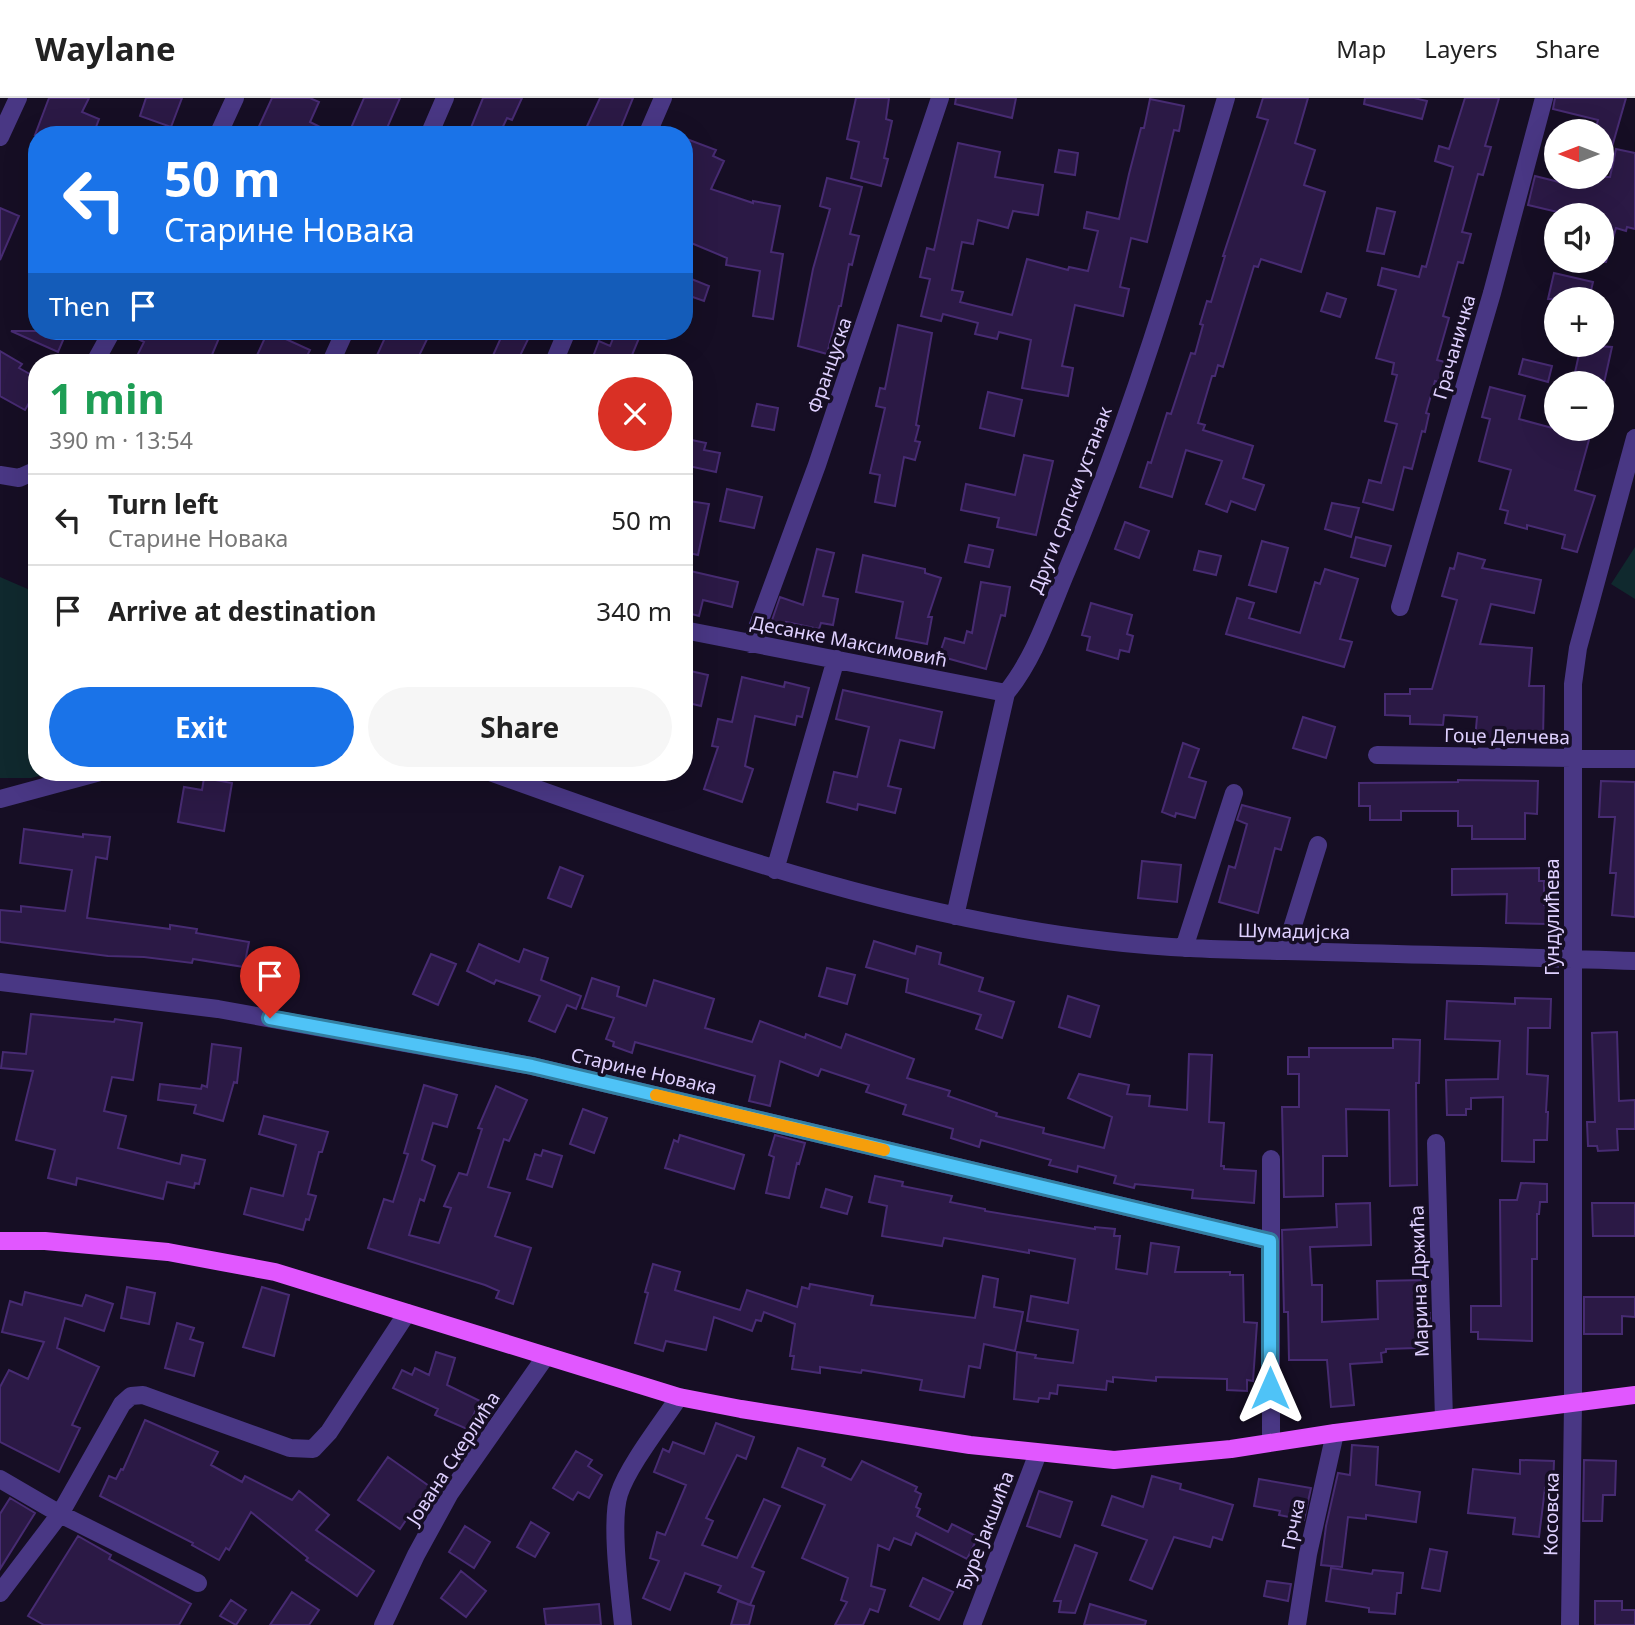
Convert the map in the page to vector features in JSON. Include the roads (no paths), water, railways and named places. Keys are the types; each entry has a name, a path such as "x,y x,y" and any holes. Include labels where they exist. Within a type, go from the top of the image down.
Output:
{"main road":[{"path":"0,1241 45,1241 168,1252 275,1272 680,1397 943,1441 1038,1453 1114,1460 1231,1449 1635,1395"}],"street":[{"path":"0,136 18,98"},
{"path":"222,126 235,98"},
{"path":"433,126 445,98"},
{"path":"652,126 663,98"},
{"name":"Француска","path":"751,644 817,465 940,98"},
{"name":"Други српски устанак","path":"955,916 1006,693 1027,663 1082,534 1150,347 1226,98"},
{"name":"Грачаничка","path":"1400,607 1492,293 1544,98"},
{"name":"Гундулићева","path":"1573,1403 1573,684 1577,648 1635,438"},
{"path":"0,475 19,478 28,474"},
{"name":"Десанке Максимовић","path":"693,632 1006,693"},
{"path":"775,870 836,659"},
{"name":"Гоце Делчева","path":"1377,755 1635,759"},
{"path":"0,799 67,781"},
{"name":"Шумадијска","path":"515,781 775,870 955,916 1104,941 1184,948 1635,961"},
{"path":"1184,948 1234,793"},
{"path":"1285,951 1318,845"},
{"name":"Старине Новака","path":"0,982 218,1009 532,1066 1270,1241"},
{"name":"Марина Држића","path":"1436,1143 1444,1419"},
{"path":"1270,1159 1271,1442"},
{"path":"0,1593 60,1514 122,1404 131,1396 143,1395 290,1448 313,1449 329,1432 407,1313"},
{"name":"Јована Скерлића","path":"383,1625 416,1555 450,1493 546,1356"},
{"path":"623,1625 617,1532 618,1497 644,1449 680,1397"},
{"name":"Косовска","path":"1570,1625 1573,1403"},
{"name":"Грчка","path":"1297,1625 1306,1566 1335,1433"},
{"name":"Ђуре Јакшића","path":"972,1625 1038,1453"},
{"path":"0,1479 60,1514 198,1583"}]}
